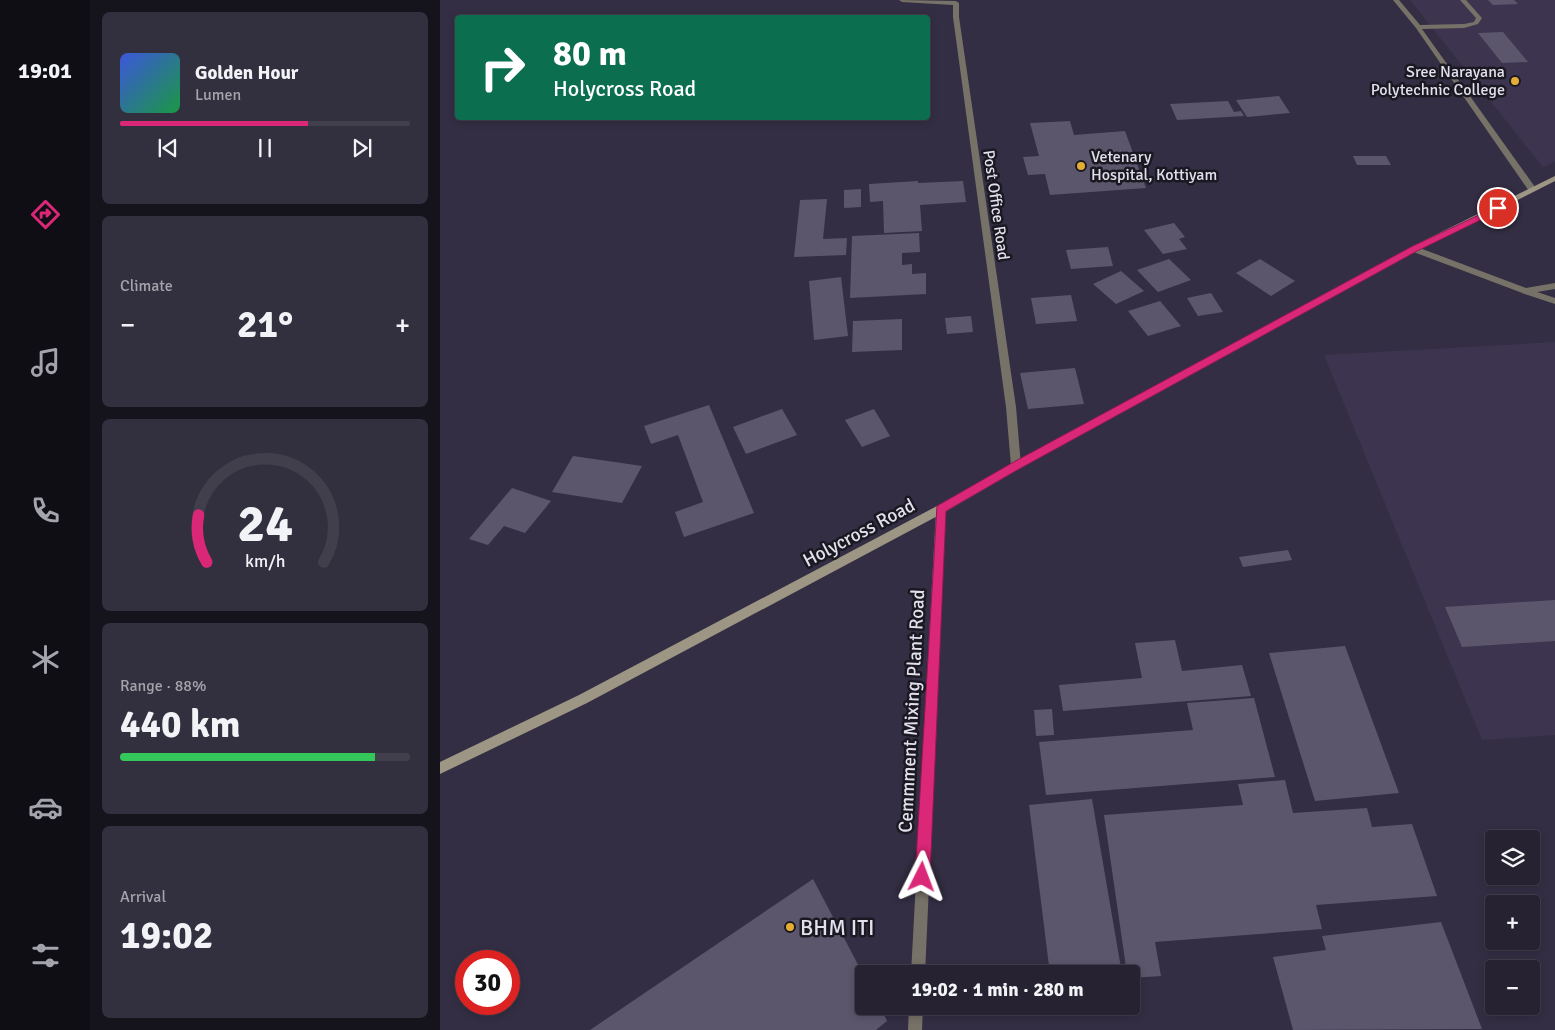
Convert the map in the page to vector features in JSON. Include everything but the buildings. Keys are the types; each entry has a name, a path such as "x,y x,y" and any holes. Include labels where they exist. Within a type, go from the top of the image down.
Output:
{"main road":[{"name":"Holycross Road","path":"440,768 583,699 941,509 1016,466 1414,249 1498,208 1532,189 1553,181"}],"street":[{"name":"Post Office Road","path":"902,0 956,3 956,18 1011,407 1016,466"},
{"path":"1396,0 1418,27 1532,189"},
{"path":"1418,27 1464,26 1476,23 1479,18 1463,0"},
{"path":"1414,249 1555,301"},
{"path":"1525,291 1555,286"},
{"name":"Cemmment Mixing Plant Road","path":"918,965 941,509"},
{"path":"915,1030 916,1015"}],"shaded area":[{"name":"Sree Narayana Polytechnic College","path":"1410,0 1555,0 1555,162 1543,167"},
{"path":"1555,342 1555,735 1482,740 1324,355"}],"place":[{"name":"Sree Narayana Polytechnic College","path":"1515,81"},
{"name":"Vetenary Hospital, Kottiyam","path":"1081,166"},
{"name":"BHM ITI","path":"790,927"}],"route":[{"path":"922,877 941,509 1016,466 1414,249 1498,208"}]}
